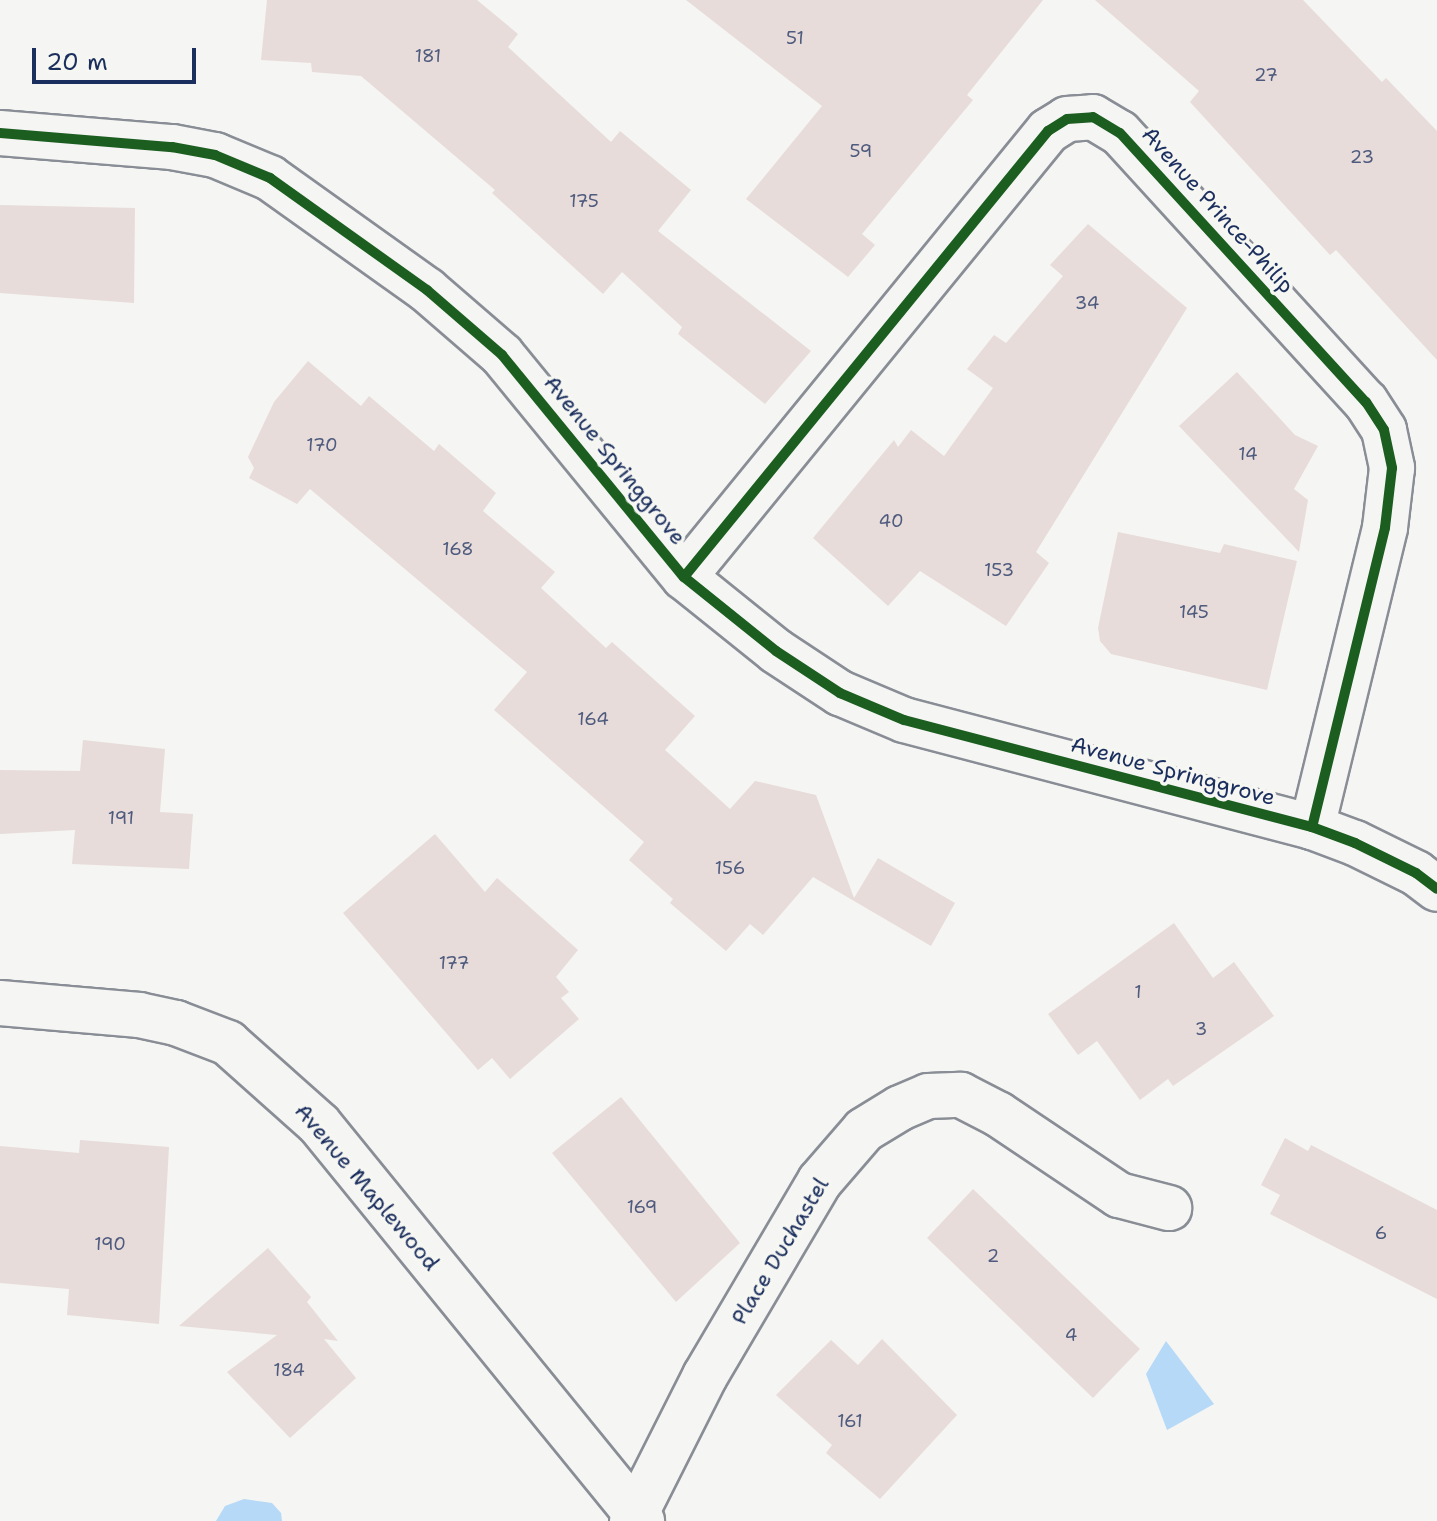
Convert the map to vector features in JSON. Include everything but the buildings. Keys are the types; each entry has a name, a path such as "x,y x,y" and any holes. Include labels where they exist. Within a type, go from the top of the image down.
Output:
{"street":[{"name":"Avenue Prince-Philip","path":"684,577 1048,131 1067,119 1093,117 1120,133 1366,402 1384,430 1392,468 1385,528 1312,827"},
{"name":"Avenue Springgrove","path":"0,133 172,147 215,155 270,178 427,290 502,355 684,577 776,651 827,685 904,720 1312,827 1380,855 1416,873 1437,889"},
{"name":"Avenue Maplewood","path":"0,1003 139,1015 176,1023 228,1043 319,1124 637,1519"},
{"name":"Place Duchastel","path":"637,1519 705,1376 820,1181 864,1130 900,1108 928,1096 961,1095 998,1114 1119,1195 1169,1208"}],"water":[{"path":"1166,1341 1214,1404 1167,1430 1146,1374"},
{"path":"244,1499 272,1503 281,1513 282,1521 216,1521 225,1506"}],"cycle path":[{"path":"684,577 1048,131 1067,119 1093,117 1120,133 1366,402 1384,430 1392,468 1385,528 1312,827"},
{"path":"0,133 172,147 215,155 270,178 427,290 502,355 684,577 776,651 840,693 904,720 1312,827 1355,843 1416,873 1437,889"}]}
